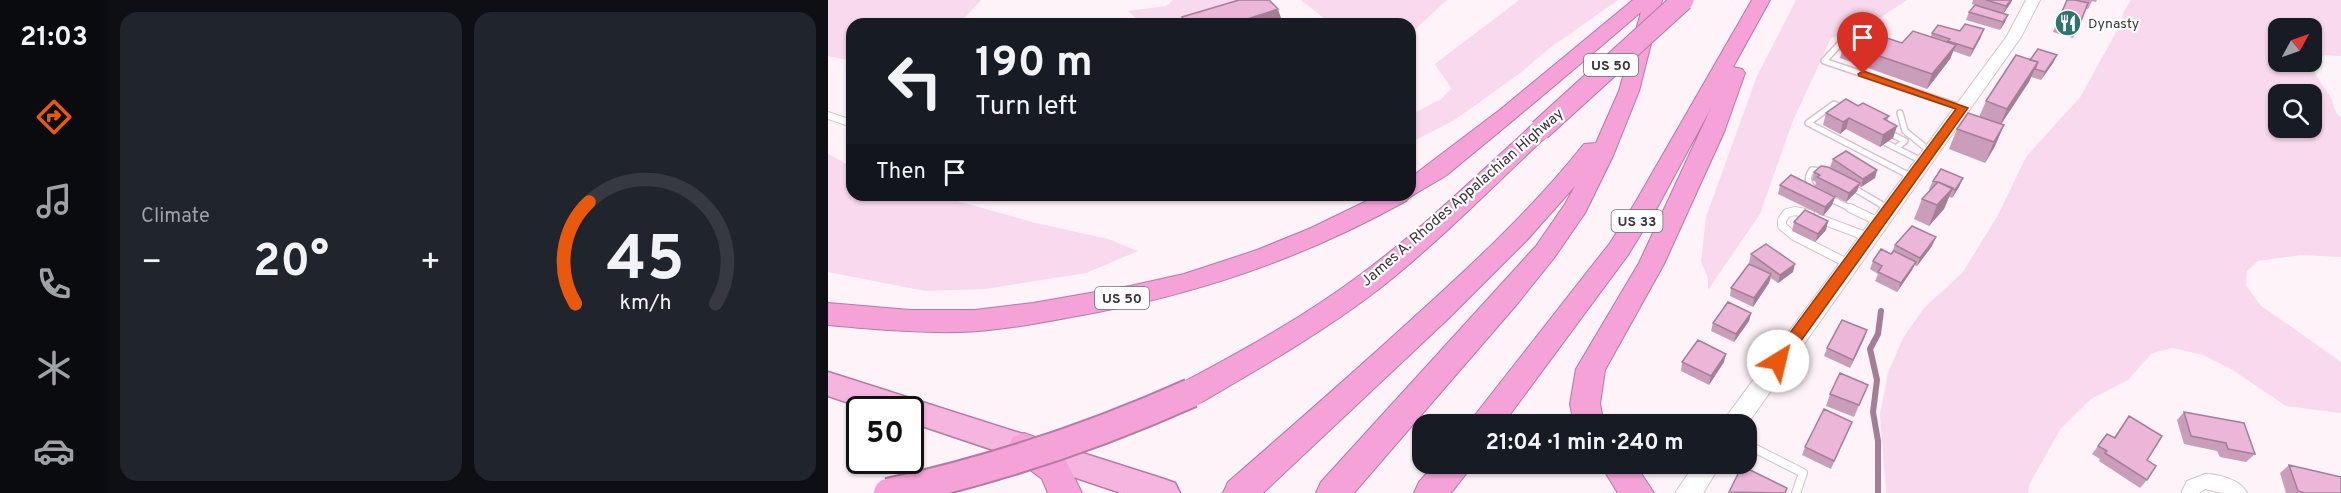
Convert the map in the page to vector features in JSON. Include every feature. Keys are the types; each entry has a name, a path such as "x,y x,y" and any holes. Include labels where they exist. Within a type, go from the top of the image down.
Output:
{"highway":[{"name":"James A. Rhodes Appalachian Highway","path":"1416,185 1479,138 1644,0"},
{"path":"1333,493 1382,441 1545,252 1576,207 1602,156 1629,91 1653,0"},
{"name":"James A. Rhodes Appalachian Highway","path":"888,493 969,476 1024,460 1126,423 1191,393 1292,335 1370,281 1422,237 1683,0"},
{"path":"1587,414 1585,404 1591,369 1661,243 1713,132 1762,0"},
{"name":"US 33","path":"1494,414 1619,249 1646,206 1762,0"},
{"path":"1240,493 1344,401 1536,216 1575,171 1629,91"},
{"name":"US 50","path":"828,314 878,320 962,321 1025,316 1114,300 1183,285 1262,258 1326,231 1386,201"},
{"path":"828,384 866,396"},
{"path":"924,415 1164,493"},
{"path":"1024,447 1054,469 1065,493"},
{"path":"1623,474 1637,493"}],"main road":[{"path":"1741,414 2014,37 2033,0"},
{"path":"1688,493 1702,474"}],"street":[{"path":"828,115 846,122"},
{"path":"2190,493 2197,483 2205,481 2225,485 2238,493"}],"lane":[{"path":"1870,43 1847,36 1824,61 1963,108"},
{"path":"1850,112 1834,104 1808,123 1912,177"},
{"path":"1824,110 1836,116"},
{"path":"1900,113 1899,121 1902,130 1928,157"},
{"path":"1882,130 1905,141 1896,148"},
{"path":"1886,143 1928,157"},
{"path":"1836,177 1826,171 1812,170 1808,175 1808,182 1812,189 1879,223"},
{"path":"1846,183 1879,223"},
{"path":"1849,264 1794,236 1782,226 1781,219 1784,214 1801,211 1879,223"},
{"path":"1757,450 1803,473 1796,493"}],"shaded area":[{"path":"828,0 981,0 964,18 846,18 846,60 828,56"},
{"path":"1173,0 1239,0 1207,18 1136,18 1128,11 1166,6"},
{"path":"1301,0 1447,0 1416,28 1416,18 1324,18"},
{"path":"1519,0 1618,0 1456,119 1416,140 1416,112 1441,99 1451,89 1435,64"},
{"path":"1796,0 1907,0 1869,25 1831,38 1792,123 1760,214 1708,290 1708,278 1701,262 1706,217 1757,76"},
{"path":"2131,0 2341,0 2341,56 2324,55 2322,58 2322,18 2268,18 2268,72 2315,72 2322,84 2268,84 2268,138 2322,138 2322,84 2341,118 2341,257 2301,255 2258,261 2247,271 2246,285 2260,305 2341,362 2341,413 2286,406 2231,369 2203,355 2173,348 2152,353 2128,380 2091,399 2061,428 2029,485 2028,493 1886,493 1880,414 1888,373 1903,338 1924,308 1963,272 1998,215 2026,157 2081,96 2122,21 2123,13"},
{"path":"828,154 846,164 846,201 957,201 1036,223 1108,239 1138,251 1086,273 985,289 925,291 828,272"}],"building":[{"path":"1239,0 1269,0 1278,9 1250,18 1182,17"},
{"path":"1986,0 2011,0 2006,6"},
{"path":"2067,0 2088,3 2079,26 2058,21"},
{"path":"1975,5 2008,15 2003,22 1969,12"},
{"path":"1965,24 1984,29 1973,49 1932,33 1938,25 1960,31"},
{"path":"1859,29 1902,43 1913,31 1956,45 1932,74 1844,44"},
{"path":"2038,49 2057,55 2045,72 2035,69 2038,62 2030,60"},
{"path":"2016,55 2038,62 2007,109 1986,101"},
{"path":"1846,99 1858,106 1863,103 1889,116 1884,119 1897,126 1883,135 1849,118 1843,122 1826,113"},
{"path":"1968,113 2004,125 1994,142 1957,129"},
{"path":"1846,151 1877,170 1863,179 1833,159"},
{"path":"1821,166 1828,167 1860,183 1849,193 1817,177 1820,175 1814,172"},
{"path":"1941,169 1963,178 1955,190 1933,181"},
{"path":"1791,175 1835,197 1825,207 1780,185"},
{"path":"1938,182 1953,188 1937,205 1922,199"},
{"path":"1805,210 1828,221 1818,234 1794,222"},
{"path":"1912,226 1936,237 1920,258 1895,245"},
{"path":"1766,244 1795,264 1780,275 1751,254"},
{"path":"1881,249 1891,254 1894,251 1916,262 1901,283 1878,272 1882,266 1873,261"},
{"path":"1749,264 1771,274 1754,298 1731,288"},
{"path":"1728,302 1751,313 1736,334 1713,323"},
{"path":"1842,320 1867,330 1853,360 1827,348"},
{"path":"1698,340 1726,354 1711,376 1682,362"},
{"path":"1840,373 1868,385 1859,405 1830,394"},
{"path":"1824,409 1852,422 1834,461 1805,447"},
{"path":"2184,412 2244,423 2255,454 2228,449 2226,443 2191,436"},
{"path":"2129,416 2162,436 2147,460 2156,466 2147,480 2098,446 2107,434 2115,438"},
{"path":"2289,465 2341,477 2341,493 2298,491"},
{"path":"1757,473 1787,488 1785,493 1729,492 1738,474"}],"waterway":[{"path":"1878,493 1878,441 1873,412 1877,380 1870,349 1878,334 1881,311"}],"place":[{"name":"Dynasty","path":"2068,23"}],"route":[{"path":"1778,361 1963,108 1863,74"}]}
